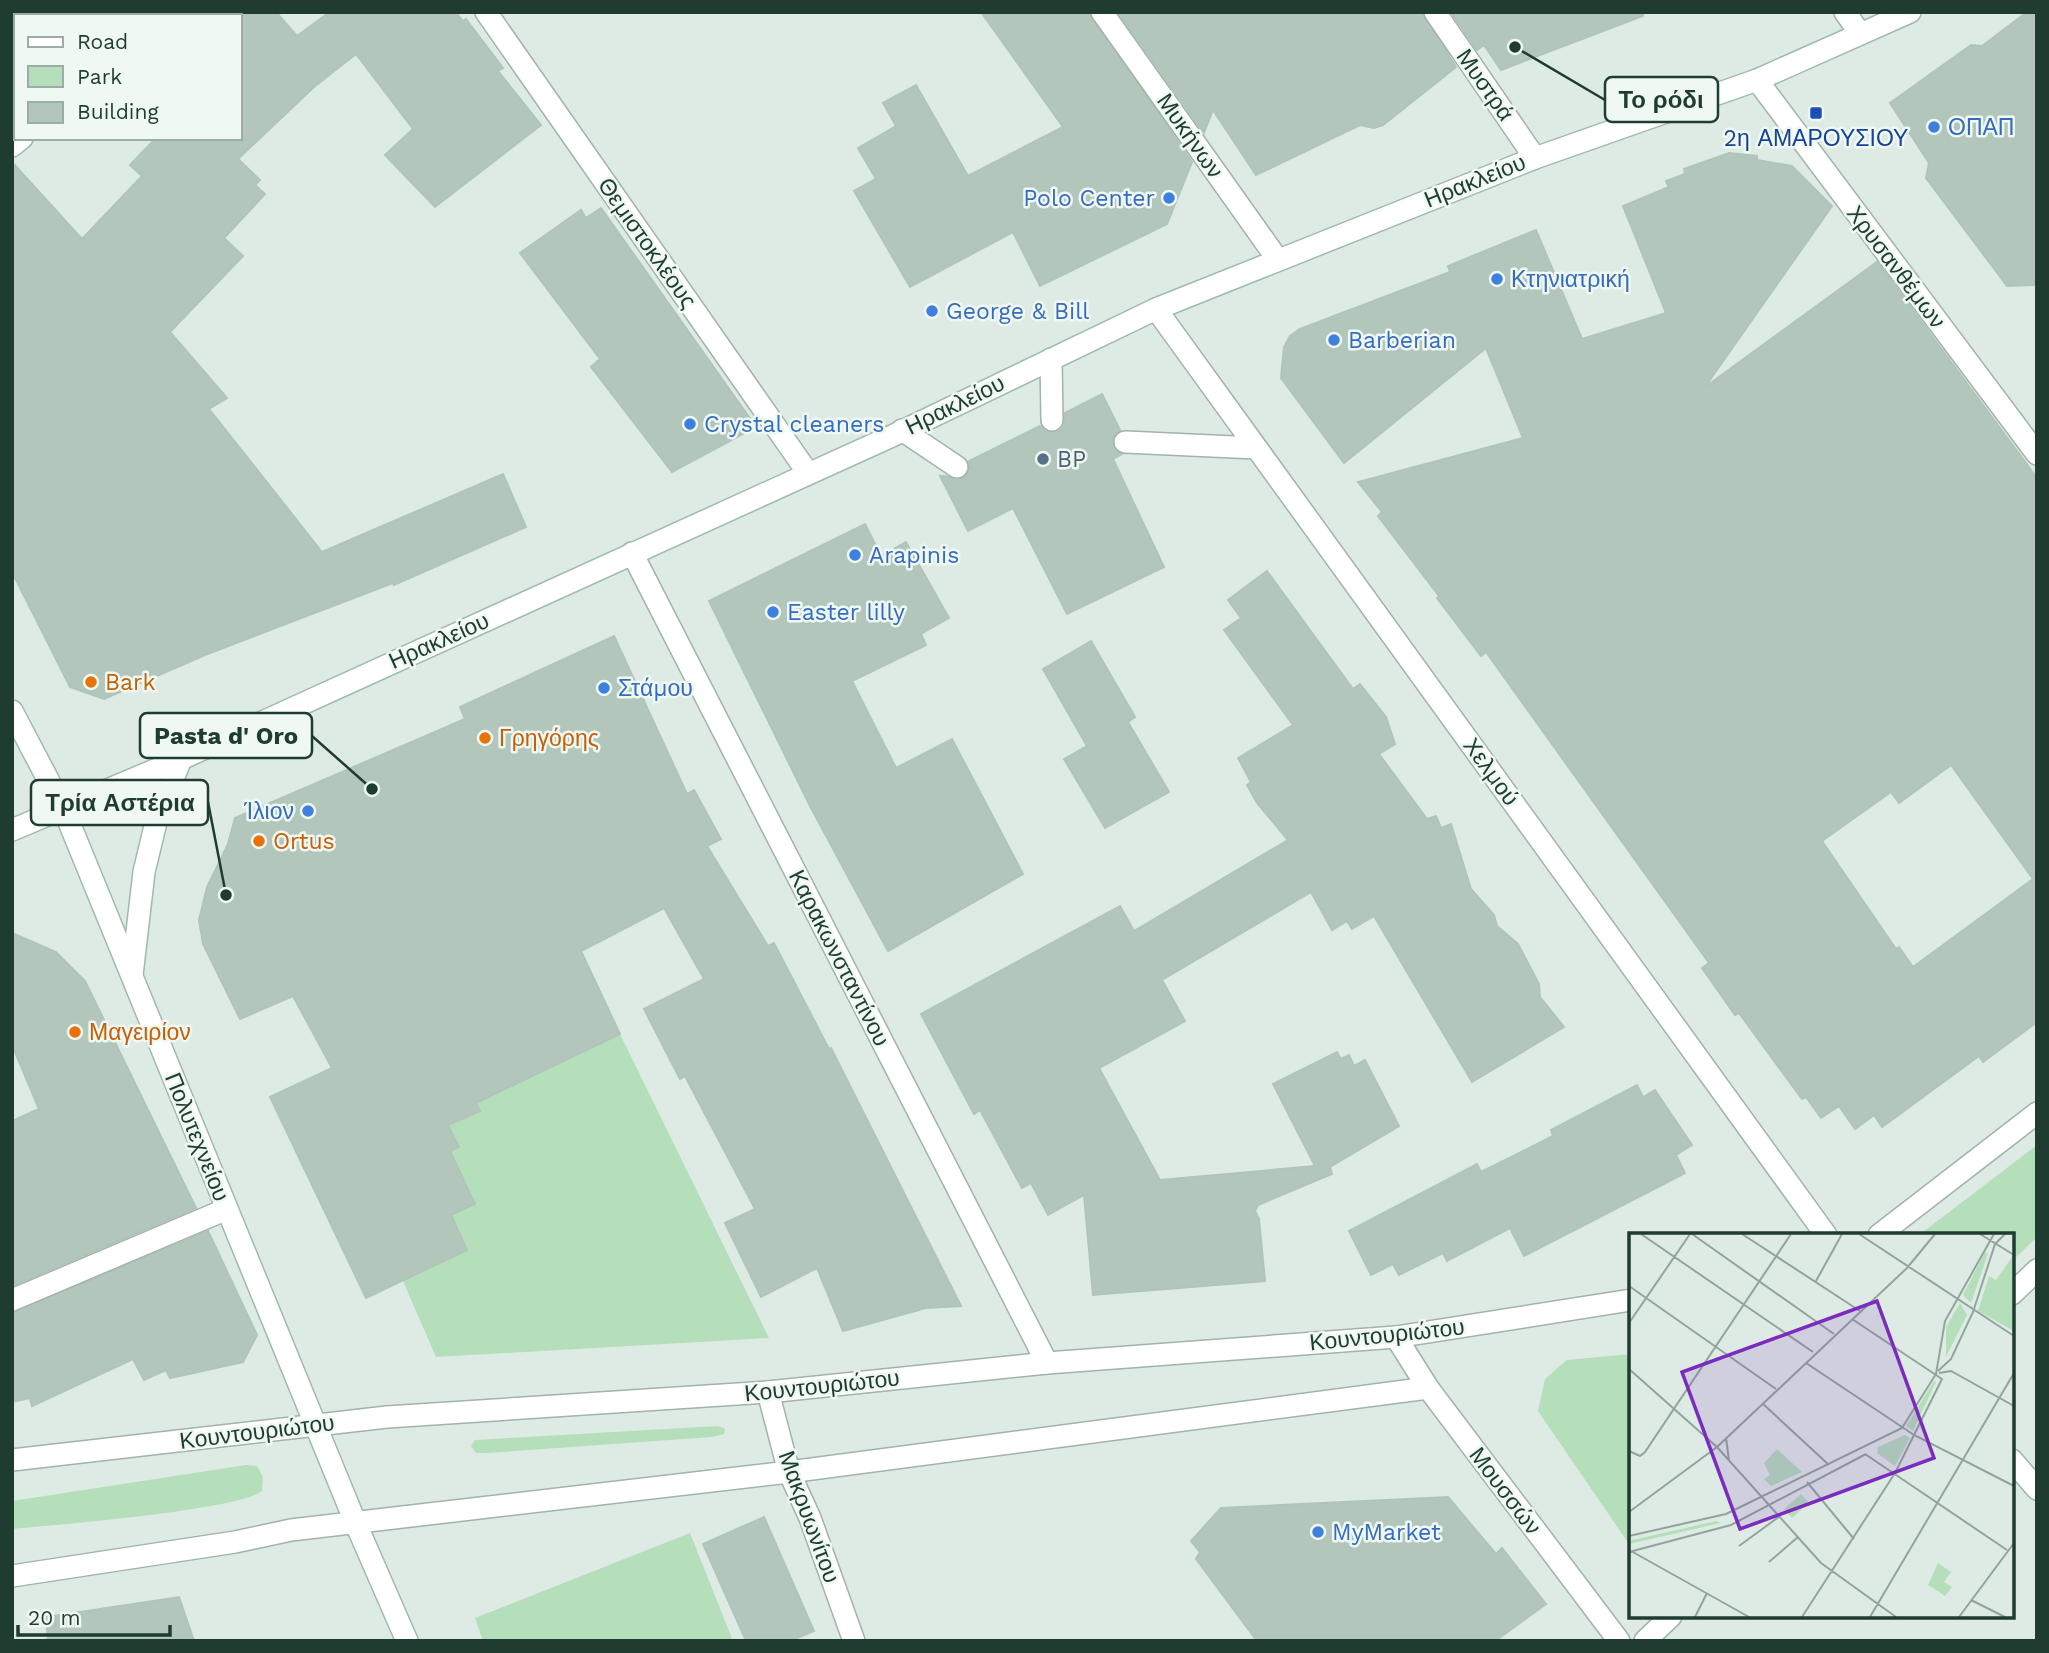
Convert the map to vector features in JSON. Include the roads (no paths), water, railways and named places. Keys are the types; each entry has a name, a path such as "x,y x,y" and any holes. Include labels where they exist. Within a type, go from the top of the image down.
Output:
{"street":[{"name":"Θεμιστοκλέους","path":"486,12 808,473"},
{"name":"Μυκήνων","path":"1102,12 1278,260"},
{"name":"Μυστρά","path":"1435,12 1535,158"},
{"path":"1845,12 1859,32"},
{"name":"Ηρακλείου","path":"12,830 181,759 902,430 1156,309 1535,158 1757,80 1859,32 1910,12"},
{"name":"Χρυσανθέμων","path":"1757,80 2037,454"},
{"name":"Χελμού","path":"1156,309 1825,1233"},
{"path":"1051,359 1052,420"},
{"path":"902,430 957,467"},
{"path":"1125,442 1256,448"},
{"name":"Καρακωνσταντίνου","path":"632,553 1047,1363"},
{"name":"Πολυτεχνείου","path":"12,711 64,810 356,1524"},
{"path":"132,977 144,872 156,822 181,759"},
{"path":"1882,1233 2037,1113"},
{"path":"12,1300 227,1209"},
{"path":"2014,1292 2037,1270"},
{"name":"Κουντουριώτου","path":"12,1460 387,1417 768,1392 1047,1363 1396,1337 1629,1300"},
{"name":"Μουσσών","path":"1396,1337 1427,1388 1619,1641"},
{"path":"12,1576 235,1542 291,1530 789,1472 1427,1388"},
{"name":"Μακρυωνίτου","path":"768,1392 789,1472 810,1518 854,1641"},
{"path":"2014,1462 2037,1489"},
{"path":"356,1524 407,1641"},
{"path":"1645,1641 1669,1618"}],"place":[{"name":"Το ρόδι","path":"1515,47"},
{"name":"2η ΑΜΑΡΟΥΣΙΟΥ","path":"1816,113"},
{"name":"ΟΠΑΠ","path":"1934,127"},
{"name":"Polo Center","path":"1169,198"},
{"name":"Κτηνιατρική","path":"1497,279"},
{"name":"George & Bill","path":"932,311"},
{"name":"Barberian","path":"1334,340"},
{"name":"Crystal cleaners","path":"690,424"},
{"name":"BP","path":"1043,459"},
{"name":"Arapinis","path":"855,555"},
{"name":"Easter lilly","path":"773,612"},
{"name":"Bark","path":"91,682"},
{"name":"Στάμου","path":"604,688"},
{"name":"Γρηγόρης","path":"485,738"},
{"name":"Pasta d' Oro","path":"372,789"},
{"name":"Ίλιον","path":"308,811"},
{"name":"Ortus","path":"259,841"},
{"name":"Τρία Αστέρια","path":"226,895"},
{"name":"Μαγειρίον","path":"75,1032"},
{"name":"MyMarket","path":"1318,1532"}]}
